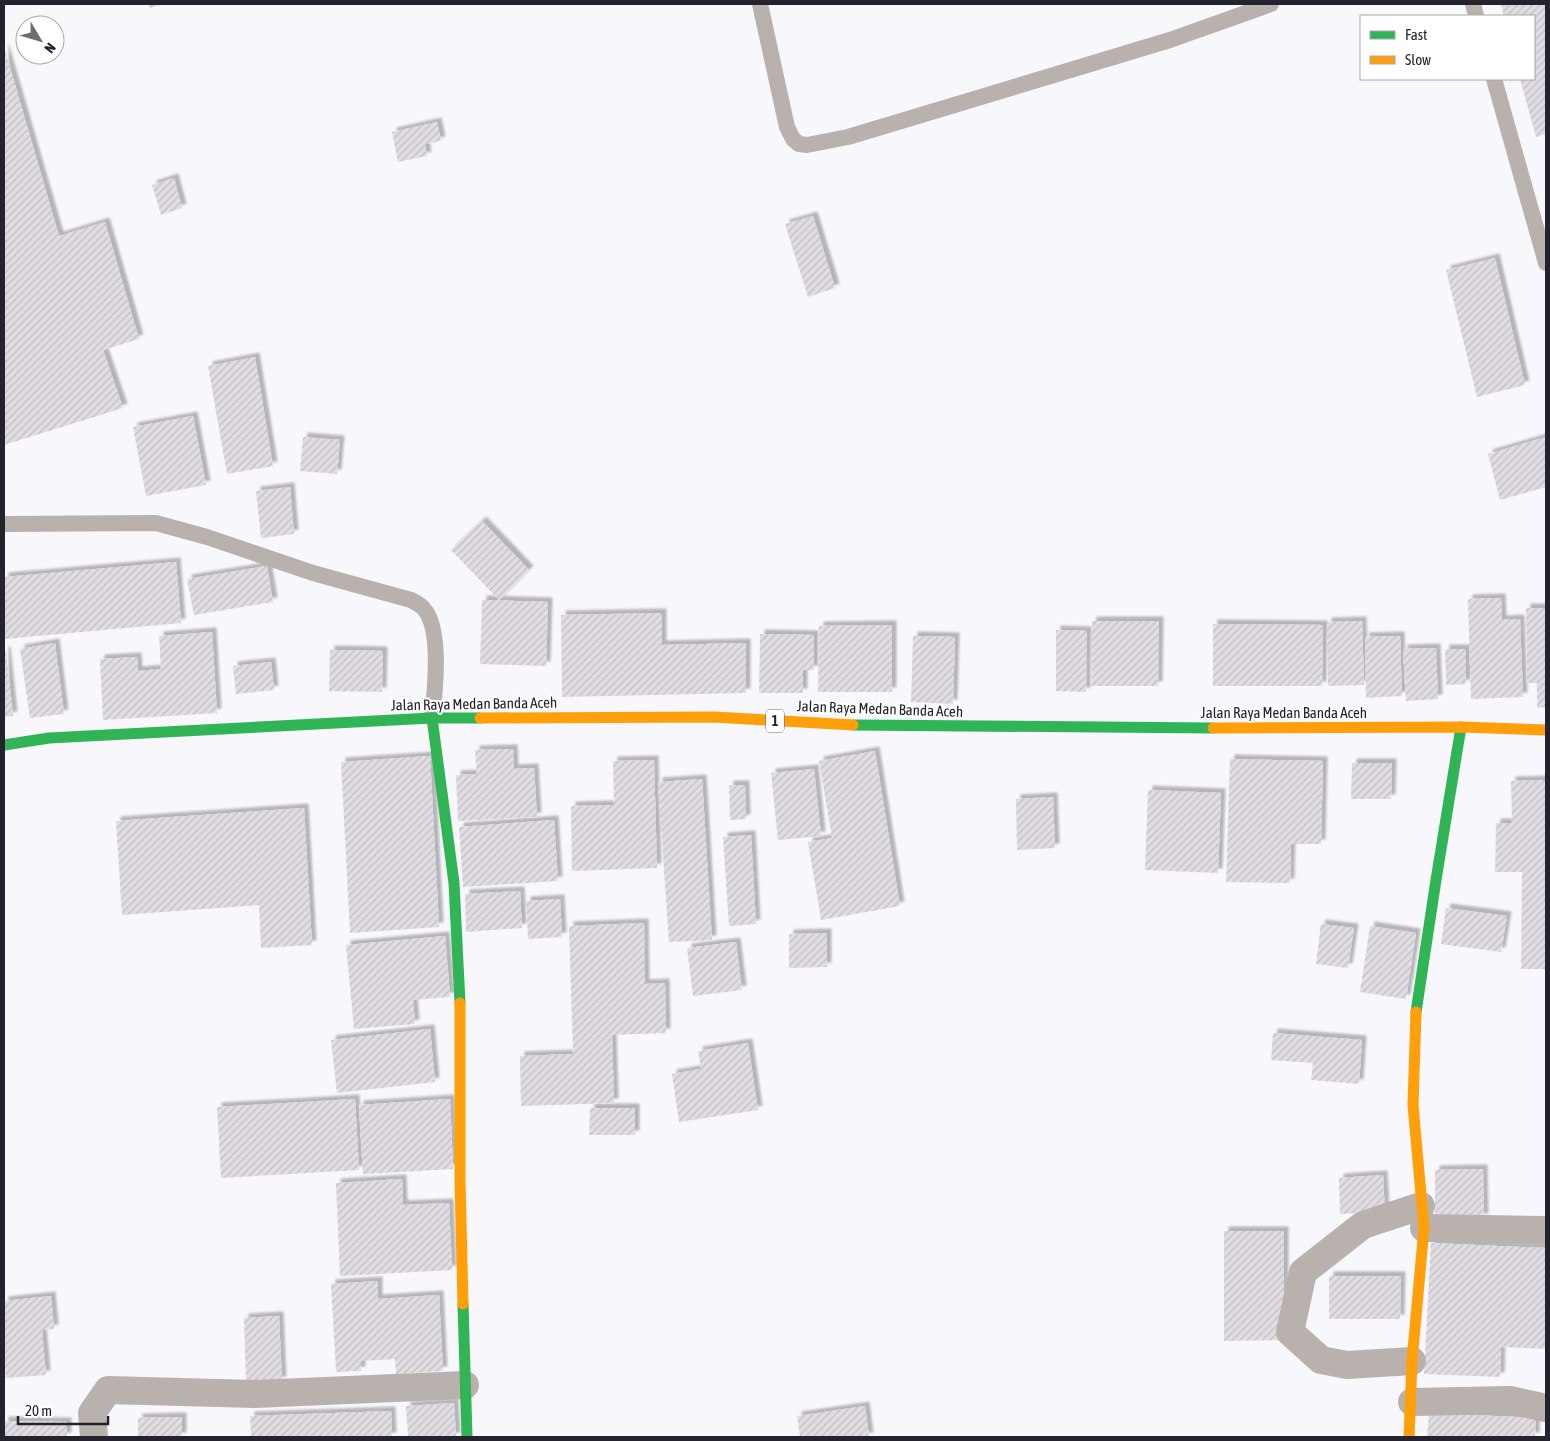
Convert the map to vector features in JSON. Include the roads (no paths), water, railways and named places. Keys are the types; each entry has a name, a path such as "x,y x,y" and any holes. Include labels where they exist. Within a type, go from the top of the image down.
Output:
{"main road":[{"name":"Jalan Raya Medan Banda Aceh","path":"4,745 49,738 432,718 714,717 867,726 1129,728 1461,727 1546,730"},
{"path":"432,718 454,884 460,1007 460,1170 467,1437"},
{"path":"1410,1437 1412,1361 1422,1217 1413,1105 1415,1022 1461,727"}],"street":[{"path":"1412,1361 1347,1365 1321,1360 1290,1332 1303,1272 1363,1225 1422,1217 1546,1230"},
{"path":"94,1437 92,1413 108,1390 256,1394 465,1385"},
{"path":"1412,1402 1510,1400 1546,1408"}],"lane":[{"path":"760,4 787,126 793,139 799,144 807,145 848,137 1170,40 1271,4"},
{"path":"1494,80 1546,263"},
{"path":"4,524 156,523 207,537 313,573 411,600 424,608 431,620 436,677 432,718"}]}
